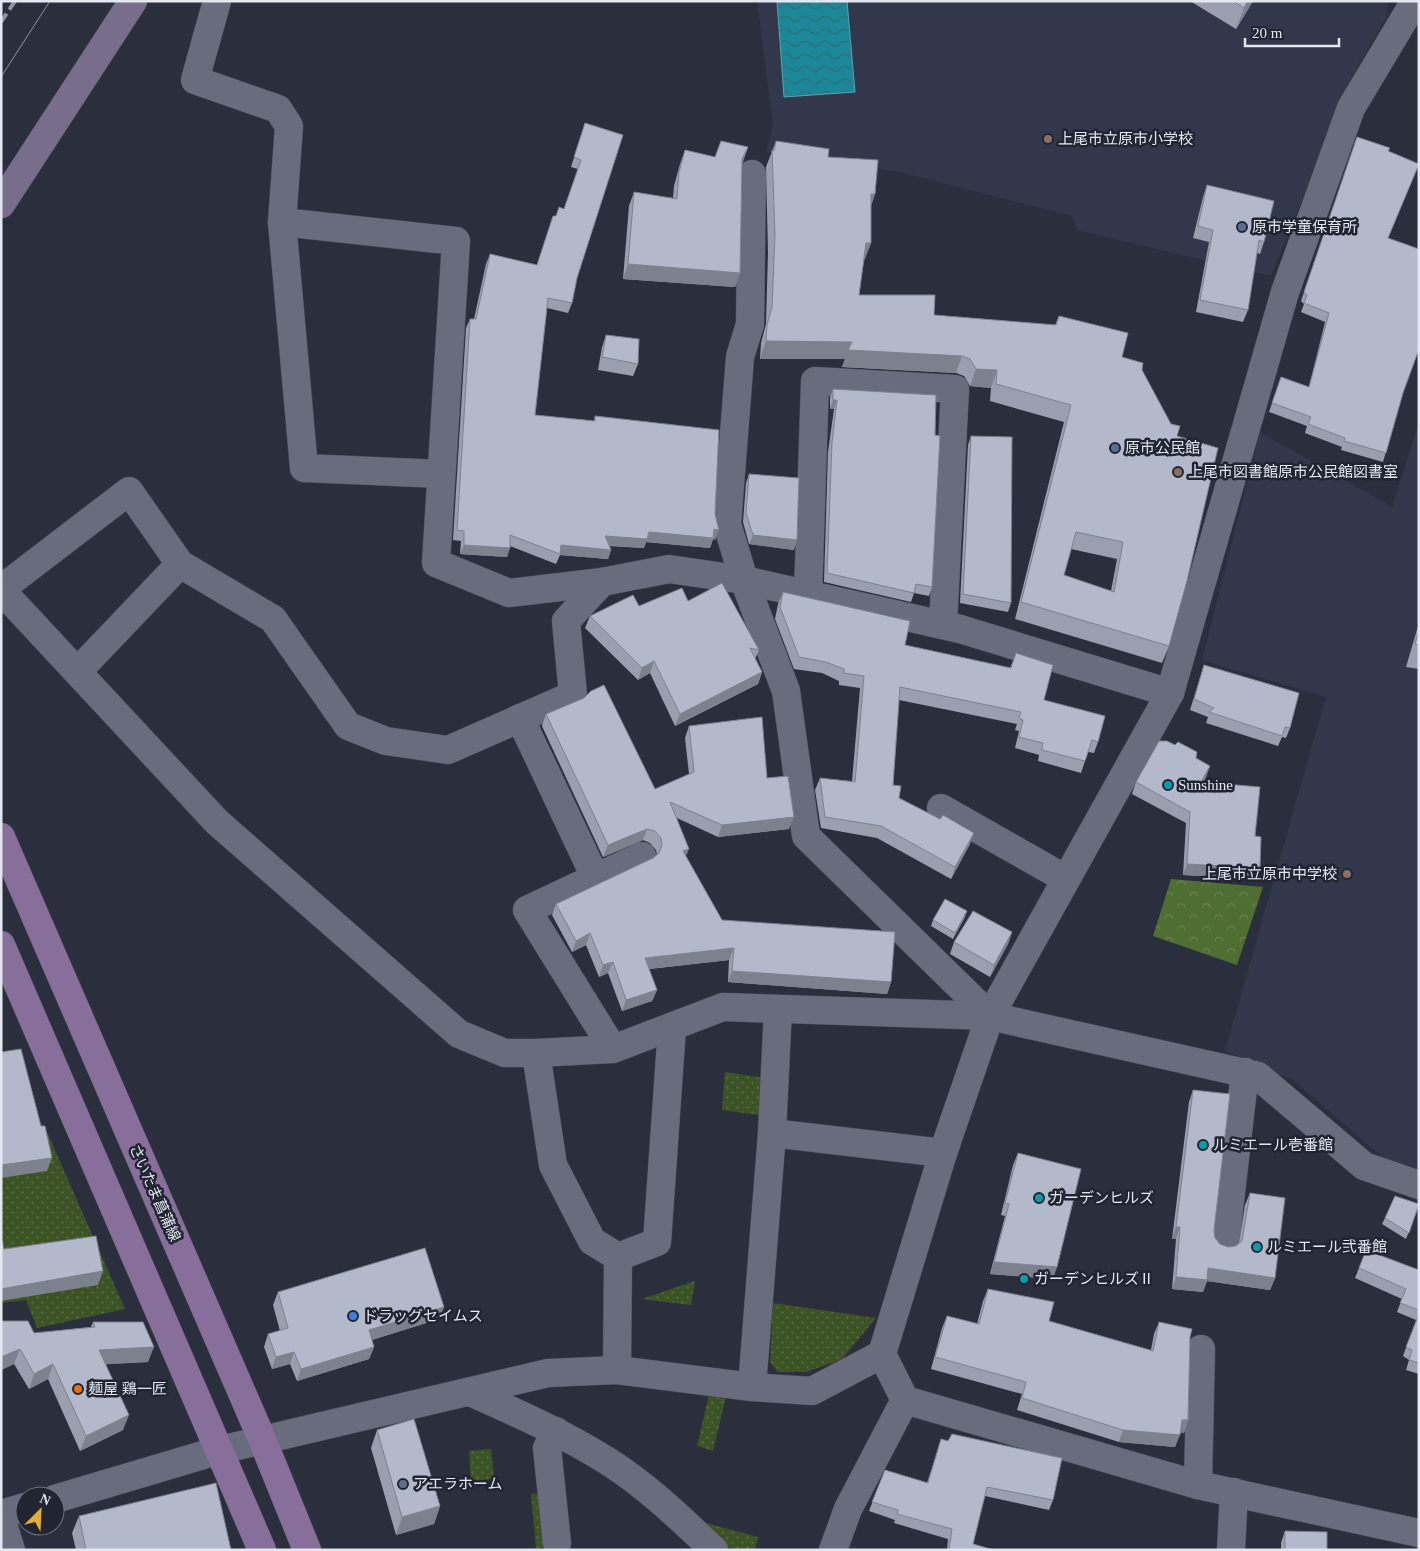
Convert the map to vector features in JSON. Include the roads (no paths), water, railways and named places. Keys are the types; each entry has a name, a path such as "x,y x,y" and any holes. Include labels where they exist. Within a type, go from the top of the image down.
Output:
{"main road":[{"name":"さいたま菖蒲線","path":"1,837 262,1439 307,1550"},
{"path":"1,945 262,1550"}],"street":[{"path":"1,204 134,1"},
{"path":"217,1 195,80 278,109 289,126 282,222 304,468 441,474"},
{"path":"1414,1 1351,108 1285,292 1170,693 990,1016 943,1153 882,1354 905,1400 1198,1485 1419,1533"},
{"path":"752,174 750,324 740,357 727,524 744,580 786,691 806,836 990,1016"},
{"path":"282,222 456,241 436,563 509,593 602,582 668,569 744,580 943,625 1170,693"},
{"path":"808,595 815,381 955,389 943,625"},
{"path":"602,582 566,621 572,695 448,750 386,741 348,726 272,619 180,564 129,491 1,589 217,822 459,1034 505,1053 536,1053 614,1049 723,1007 990,1016 1258,1076 1364,1166 1419,1185"},
{"path":"78,672 180,564"},
{"path":"520,718 595,878"},
{"path":"941,808 1066,879"},
{"path":"614,1049 527,910 642,856"},
{"path":"752,1387 772,1133 778,1009"},
{"path":"618,1258 657,1242 672,1028"},
{"path":"536,1053 553,1165 592,1241 618,1258"},
{"path":"1225,1244 1245,1072"},
{"path":"772,1133 943,1153"},
{"path":"617,1370 618,1258"},
{"path":"1198,1485 1201,1349"},
{"path":"65,1495 262,1439 548,1373 617,1370 752,1387 812,1391 882,1354"},
{"path":"470,1392 556,1431 610,1462 666,1506 714,1550"},
{"path":"833,1550 848,1509 905,1400"},
{"path":"556,1431 547,1448 557,1543"},
{"path":"1231,1550 1234,1492"},
{"path":"11,1550 1,1516 15,1511"}],"water":[{"path":"777,1 847,1 855,92 784,97"}],"tram line":[{"path":"1,77 50,1"}],"railway":[{"path":"1,22 15,1"}],"place":[{"name":"上尾市立原市小学校","path":"1048,139"},
{"name":"原市学童保育所","path":"1242,227"},
{"name":"原市公民館","path":"1115,448"},
{"name":"上尾市図書館原市公民館図書室","path":"1178,472"},
{"name":"Sunshine","path":"1168,785"},
{"name":"上尾市立原市中学校","path":"1347,874"},
{"name":"ルミエール壱番館","path":"1203,1145"},
{"name":"ガーデンヒルズ","path":"1039,1198"},
{"name":"ルミエール弐番館","path":"1257,1247"},
{"name":"ガーデンヒルズⅡ","path":"1024,1279"},
{"name":"ドラッグセイムス","path":"353,1316"},
{"name":"麺屋 鶏一匠","path":"78,1389"},
{"name":"アエラホーム","path":"403,1484"}]}
